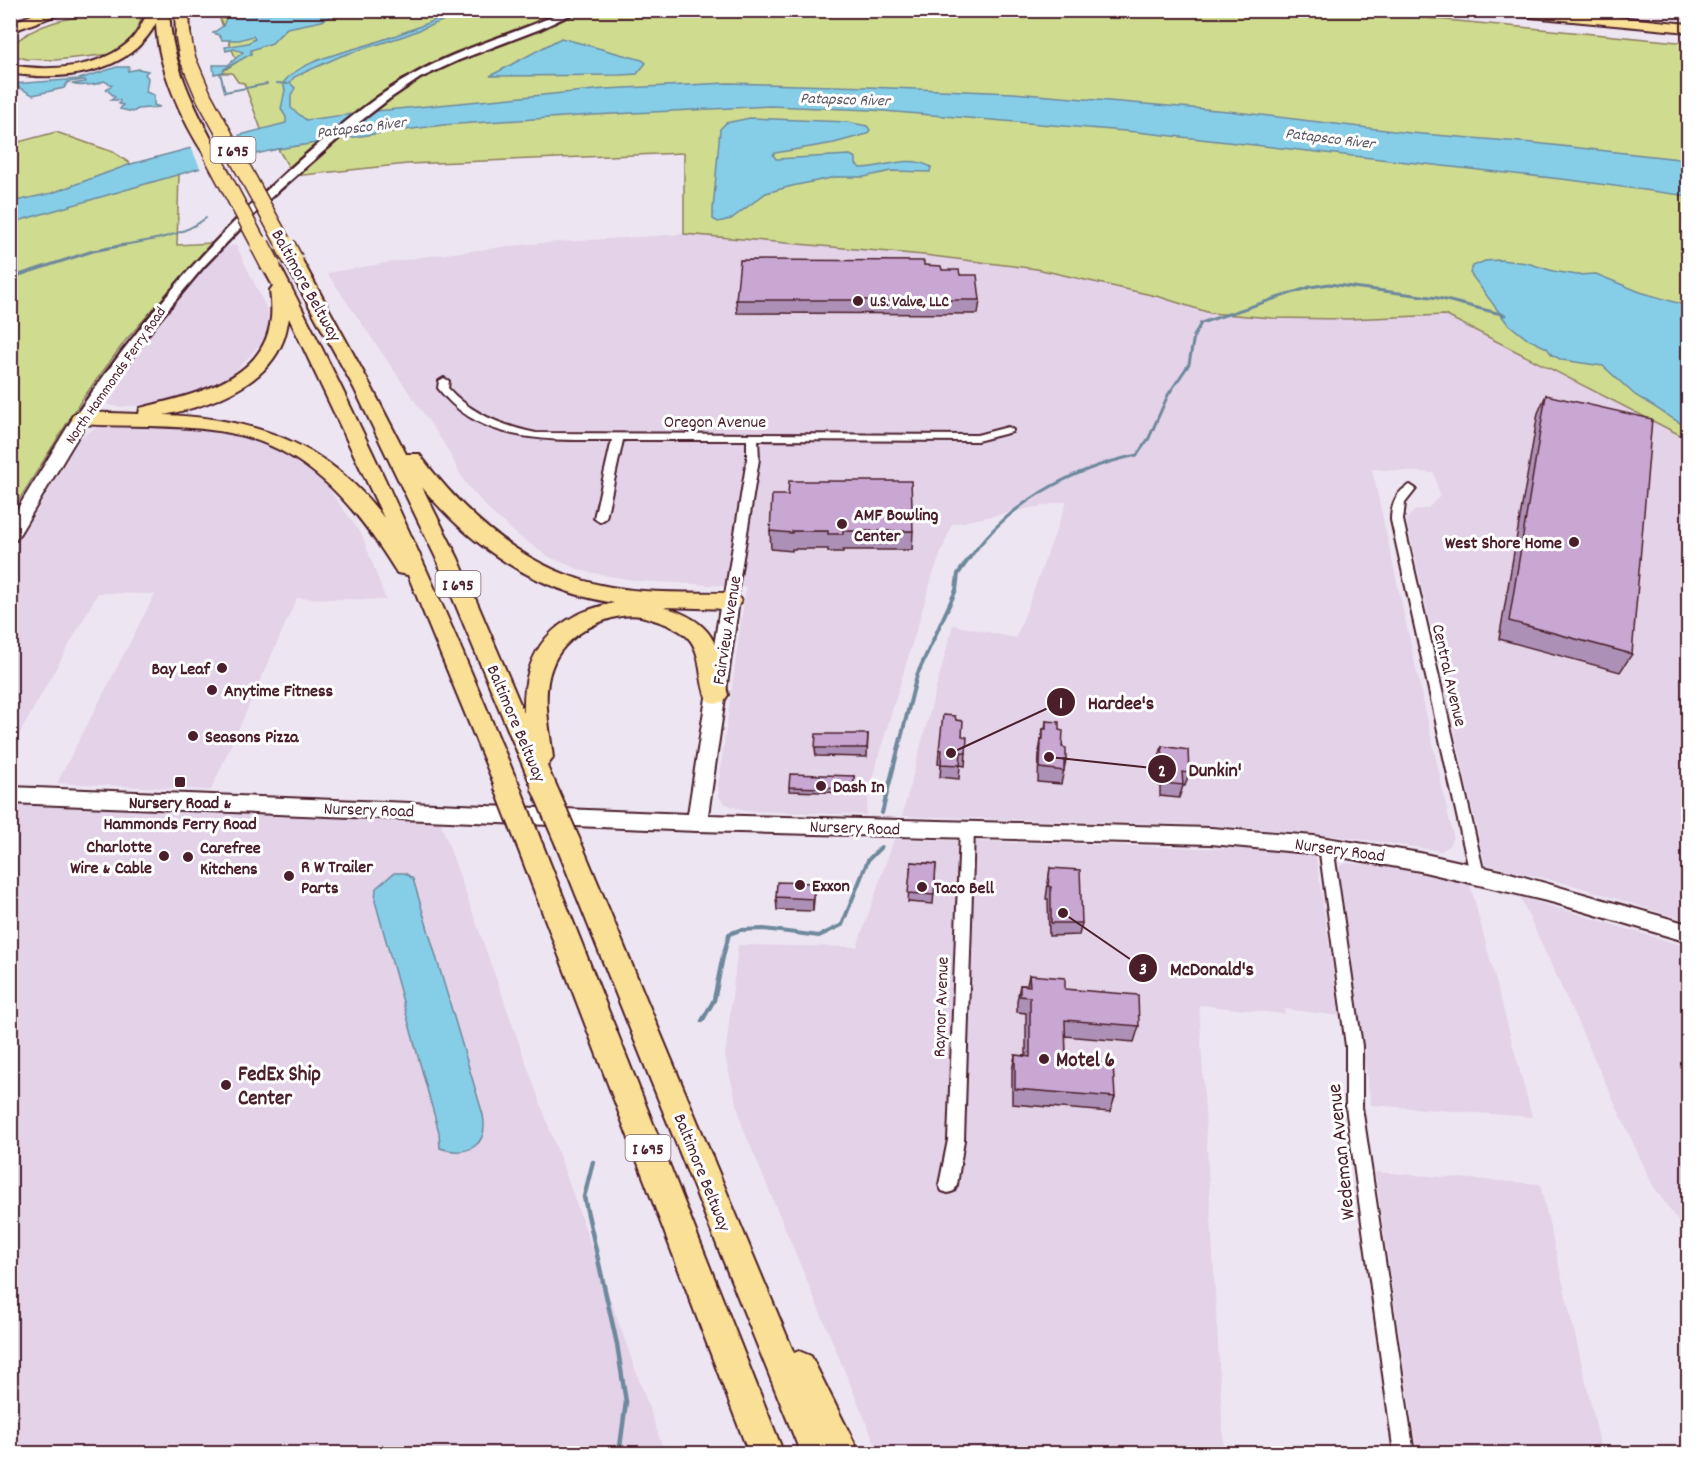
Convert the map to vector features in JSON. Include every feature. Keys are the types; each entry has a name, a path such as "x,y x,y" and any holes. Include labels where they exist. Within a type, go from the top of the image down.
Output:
{"highway":[{"path":"10,15 32,10"},
{"path":"10,28 39,16 64,10"},
{"path":"10,69 50,72 102,62 122,53 136,43 149,26 155,10"},
{"name":"Baltimore Beltway","path":"162,10 162,39 184,101 274,272 384,493 441,622 767,1454"},
{"name":"Baltimore Beltway","path":"182,10 183,35 188,57 204,97 363,388 447,558 819,1454"},
{"path":"1500,10 1689,28"},
{"path":"1615,10 1689,17"},
{"path":"1683,10 1689,11"},
{"path":"81,418 171,408 213,394 235,383 265,357 279,331 281,305 274,272"},
{"path":"363,388 435,491 452,508 516,560 559,582 610,595 729,606"},
{"path":"81,418 218,425 261,434 284,444 333,476 368,513 441,622"},
{"path":"543,785 536,711 537,688 540,670 548,652 559,638 574,624 608,611 729,606"},
{"path":"640,608 670,616 695,629 704,640 716,694"},
{"path":"724,1224 843,1454"}],"main road":[{"name":"North Hammonds Ferry Road","path":"10,536 81,418"},
{"name":"Fairview Avenue","path":"697,823 729,606"},
{"name":"Nursery Road","path":"10,795 697,823 1211,836 1326,846 1477,874 1575,898 1689,933"}],"street":[{"name":"North Hammonds Ferry Road","path":"81,418 138,338 192,273 231,230 315,153 405,83 448,60 576,10"},
{"name":"Oregon Avenue","path":"444,381 443,388 451,399 485,420 508,430 536,436 977,438 1008,430"},
{"path":"600,518 618,437"},
{"name":"Fairview Avenue","path":"729,606 753,459 752,438"},
{"name":"Central Avenue","path":"1410,489 1401,497 1397,506 1397,520 1477,874"},
{"name":"Raynor Avenue","path":"948,1185 956,1140 967,830"},
{"name":"Wedeman Avenue","path":"1326,846 1354,1046 1354,1107 1404,1454"}],"shaded area":[{"path":"684,234 924,255 1038,269 1160,297 1210,313 1272,318 1347,319 1445,315 1688,439 1688,921 1576,886 1485,864 1408,527 1407,519 1414,511 1428,508 1440,496 1434,473 1372,469 1453,836 1449,846 1441,851 1344,837 1234,826 902,816 953,625 1016,638 1067,501 952,524 933,574 870,785 866,815 745,811 726,804 719,797 718,786 746,587 638,581 583,571 549,557 519,536 490,511 466,484 443,442 327,273 428,256 529,244"},
{"path":"236,245 268,312 269,327 262,343 232,375 198,393 156,404 118,407 109,405 105,401 107,395 162,314 218,249"},
{"path":"109,424 200,426 244,433 291,454 323,481 362,535 386,600 297,598 211,790 57,783 155,594 98,593 11,749 11,554 80,438 97,427"},
{"path":"11,803 440,821 665,1453 11,1454"},
{"path":"894,839 1307,851 1316,858 1340,1016 1285,1009 1284,1014 1199,1005 1224,1453 879,1453 743,1128 725,1057 738,945 857,947"},
{"path":"1346,863 1378,865 1470,884 1532,1117 1371,1105 1337,876 1339,867"},
{"path":"1520,897 1688,947 1688,1236 1652,1184"},
{"path":"1375,1172 1540,1184 1599,1439 1600,1453 1417,1453"}],"green space":[{"path":"268,10 1341,10 1688,43 1688,439 1445,315 1347,319 1272,318 1210,313 1160,297 1037,269 924,255 684,234 684,153 407,164 294,176 278,149 261,129 244,83 238,82 232,73 220,73 237,62 220,19"},
{"path":"113,11 144,11 135,36 113,54 55,60 26,59 13,55 11,46 34,30 59,21"},
{"path":"56,132 113,152 131,164 179,173 177,245 211,243 126,340 81,401 11,513 11,144"}],"water":[{"name":"Patapsco River","path":"459,10 467,11 404,36 341,56 294,77 290,83 295,88 291,95 291,108 306,120 605,89 728,83 1013,93 1228,111 1410,133 1534,143 1688,160 1688,196 1570,180 1137,132 871,110 770,106 443,125 374,134 278,149 225,161 11,223 11,202 52,193 131,164 286,123 286,117 281,109 285,90 283,83 301,68"},
{"path":"229,11 313,11 333,15 322,21 287,28 272,43 251,50 251,54 224,69 223,72 214,74 213,65 228,65 243,52 234,49 226,51 225,47 248,43 255,39 253,36 239,40 222,40 219,35 213,33 223,26"},
{"path":"561,38 646,63 637,74 490,76"},
{"path":"117,67 129,67 128,71 139,69 148,71 145,74 148,78 146,92 154,95 154,105 160,107 138,109 133,112 120,109 123,105 119,104 120,100 111,100 115,97 106,89 112,85 104,81 84,85 72,84 86,82 85,80 68,82 64,88 33,95 12,84 79,79"},
{"path":"750,118 847,122 867,126 870,130 867,134 834,143 775,153 773,155 776,159 850,155 856,158 856,164 860,168 914,162 931,167 930,172 891,171 864,177 836,177 792,186 766,193 731,219 718,222 713,219 713,210 720,129 726,123"},
{"path":"1485,261 1527,263 1577,275 1596,274 1640,292 1688,306 1688,428 1635,395 1603,366 1562,360 1552,355 1547,348 1526,338 1507,323 1470,273 1473,266"},
{"path":"394,873 405,873 413,879 483,1115 483,1134 474,1146 467,1150 440,1148 439,1132 375,901 376,888"}],"pier":[{"path":"236,132 251,158 201,170 190,145"}],"building":[{"name":"U.S. Valve, LLC","path":"740,260 924,261 924,265 941,266 942,270 959,270 960,275 977,275 980,300 736,300"},
{"name":"West Shore Home","path":"1546,395 1652,419 1632,654 1509,621"},
{"path":"789,481 911,481 913,531 843,531 843,534 828,534 828,531 792,531 792,533 770,531 772,495 788,495"},
{"path":"943,715 955,716 956,720 963,721 962,736 967,737 966,753 961,752 960,765 941,764 942,750 939,750"},
{"path":"1046,721 1059,722 1059,730 1063,731 1062,747 1066,748 1064,771 1040,768 1041,739 1043,739 1043,729 1046,729"},
{"path":"816,734 868,734 867,748 815,748"},
{"path":"1162,746 1188,750 1189,773 1182,772 1183,785 1164,783 1159,760 1163,760"},
{"name":"Dash In","path":"790,774 854,776 853,789 789,787"},
{"name":"Taco Bell","path":"911,862 936,864 934,895 908,893"},
{"path":"1050,868 1080,870 1082,923 1051,923 1051,887 1048,886"},
{"path":"777,882 814,883 813,899 776,897"},
{"name":"Motel 6","path":"1029,975 1065,978 1065,989 1138,995 1139,1026 1065,1020 1066,1060 1113,1064 1115,1097 1015,1089 1015,1055 1030,1057 1030,997 1020,996 1020,985 1030,986"}],"waterway":[{"path":"450,17 466,10"},
{"path":"220,73 225,92 267,84"},
{"path":"277,83 288,84"},
{"path":"117,246 175,234 206,218"},
{"path":"10,278 93,251 125,245"},
{"path":"969,559 1002,521 1043,491 1088,469 1137,455 1149,438 1168,395 1189,364 1194,336 1201,323 1310,287 1329,284 1438,298 1505,315"},
{"path":"882,813 917,675 956,590 958,574 970,557"},
{"path":"723,957 729,934 740,930 764,929 819,936 842,925 868,860 881,847"},
{"path":"702,1021 714,1000 723,956"},
{"path":"593,1162 584,1197 617,1344 626,1402 619,1454"}],"place":[{"name":"U.S. Valve, LLC","path":"858,301"},
{"name":"AMF Bowling Center","path":"842,524"},
{"name":"West Shore Home","path":"1574,542"},
{"name":"Bay Leaf","path":"222,668"},
{"name":"Anytime Fitness","path":"212,690"},
{"name":"Seasons Pizza","path":"193,736"},
{"name":"Hardee's","path":"951,753"},
{"name":"Dunkin'","path":"1049,757"},
{"name":"Nursery Road & Hammonds Ferry Road","path":"180,782"},
{"name":"Dash In","path":"821,786"},
{"name":"Charlotte Wire & Cable","path":"164,856"},
{"name":"Carefree Kitchens","path":"188,857"},
{"name":"R W Trailer Parts","path":"289,876"},
{"name":"Exxon","path":"800,885"},
{"name":"Taco Bell","path":"922,887"},
{"name":"McDonald's","path":"1063,913"},
{"name":"Motel 6","path":"1044,1059"},
{"name":"FedEx Ship Center","path":"226,1085"}]}
